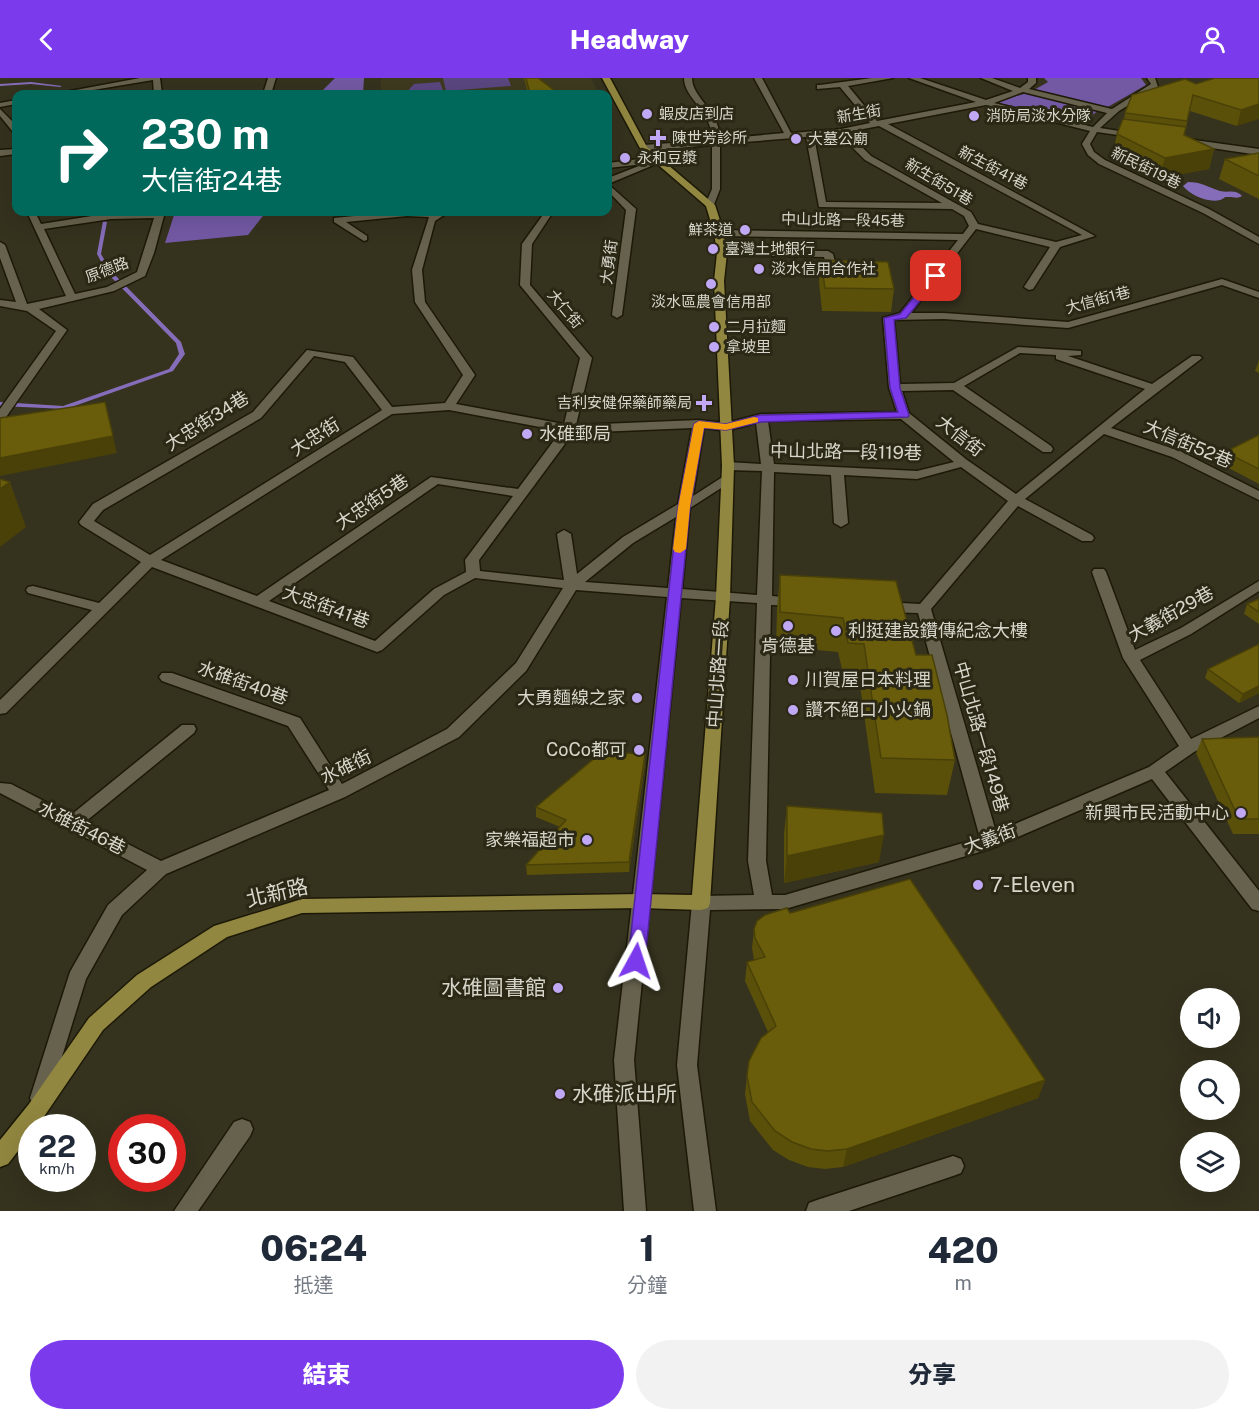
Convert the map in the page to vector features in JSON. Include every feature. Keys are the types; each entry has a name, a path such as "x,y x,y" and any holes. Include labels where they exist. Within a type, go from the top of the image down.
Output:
{"main road":[{"path":"606,78 644,148 710,206"},
{"name":"中山北路一段","path":"701,903 723,597 727,473 719,281 722,252 719,233 710,206"},
{"name":"北新路","path":"0,1157 36,1111 96,1024 144,981 221,931 302,906 641,901 701,903"}],"street":[{"path":"88,78 86,83 92,88"},
{"path":"81,90 150,78"},
{"path":"688,78 688,86 707,110 716,127 716,189 710,206"},
{"path":"758,78 775,115 790,137"},
{"path":"820,87 889,78"},
{"path":"913,78 964,96 1063,125 1140,136"},
{"path":"985,78 1021,91 1110,111"},
{"path":"1021,91 1032,83 1032,78"},
{"name":"新民街19巷","path":"1150,78 1155,85 1137,99 1110,111 1093,130 1086,144 1091,153 1102,162 1206,211 1259,241"},
{"path":"843,85 879,125"},
{"name":"新生街","path":"644,148 810,136 879,125 989,102 1021,91"},
{"path":"0,111 12,125"},
{"name":"新生街41巷","path":"879,125 1090,236 1056,245"},
{"name":"新生街51巷","path":"841,131 868,158 968,214 974,226 903,316"},
{"path":"810,136 822,205 955,206"},
{"path":"1176,141 1259,152"},
{"path":"612,165 659,161"},
{"path":"612,179 659,161"},
{"name":"大勇街","path":"612,191 631,209 617,315"},
{"path":"33,216 72,299"},
{"path":"37,227 111,216"},
{"name":"原德路","path":"26,306 72,299 110,289 141,274 159,216"},
{"path":"335,216 363,238"},
{"path":"437,216 431,220 417,270 420,302 469,375 449,406"},
{"name":"大仁街","path":"546,216 527,244 525,285 586,358 568,429"},
{"path":"974,226 1056,245 1029,287"},
{"name":"中山北路一段45巷","path":"719,233 967,237"},
{"path":"0,245 26,306"},
{"path":"722,252 828,254 833,273"},
{"name":"大信街1巷","path":"903,316 944,316 1068,325 1222,282 1259,295"},
{"path":"0,303 26,306 62,330 0,417"},
{"path":"726,427 760,418 904,415 895,388 888,318 903,316"},
{"path":"895,388 956,386 1018,350 1077,353"},
{"path":"1043,351 1153,388"},
{"name":"大忠街34巷","path":"150,561 86,522 98,507 257,415 310,352 349,359 389,411"},
{"path":"867,606 924,609 1016,500 1153,388 1196,358"},
{"path":"956,386 1047,448"},
{"name":"大忠街","path":"0,709 150,561 389,411 449,406 568,429 699,424 726,427"},
{"name":"大信街","path":"904,415 963,463 1016,500 1087,538"},
{"path":"760,418 768,468 757,861 764,902"},
{"path":"635,1211 624,1060 684,507 699,424"},
{"path":"568,429 472,560 473,574 572,585 810,602"},
{"name":"大信街52巷","path":"1102,429 1176,454 1257,493"},
{"name":"中山北路一段119巷","path":"727,473 768,468 917,475 963,463"},
{"path":"837,471 841,523"},
{"name":"水碓街","path":"36,1111 77,978 115,910 160,869 339,793 453,734 521,668 572,585 628,540 684,507 727,473"},
{"name":"大忠街5巷","path":"257,603 436,480 521,493"},
{"path":"564,534 572,585"},
{"name":"大忠街41巷","path":"150,561 257,603 377,646 439,592 473,574"},
{"path":"1099,572 1131,658"},
{"name":"大義街29巷","path":"1188,748 1131,658 1186,631 1259,585"},
{"path":"33,590 103,608"},
{"name":"中山北路一段149巷","path":"924,609 990,842"},
{"name":"水碓街40巷","path":"167,677 294,722 339,793"},
{"name":"大義街","path":"701,903 785,902 990,842 1155,771 1188,748 1259,711"},
{"path":"72,823 188,729"},
{"path":"1155,771 1259,904"},
{"name":"水碓街46巷","path":"4,788 160,869"},
{"name":"中山北路一段","path":"701,903 687,1065 705,1211"},
{"path":"185,1211 242,1129"},
{"path":"827,1210 953,1166"}],"shaded area":[{"path":"335,78 364,78 363,90 323,90"},
{"path":"381,78 591,78 597,90 381,90"},
{"path":"443,78 508,78 511,86 459,90 446,90"},
{"path":"1044,78 1141,78 1146,85 1106,108 1034,90 1048,82"},
{"path":"440,82 443,90 409,90 414,84"},
{"path":"1028,93 1099,110 1086,120 1068,121 991,102"},
{"path":"1188,182 1220,191 1234,192 1242,196 1226,197 1215,201 1205,199 1183,186"},
{"path":"174,216 263,216 248,235 165,243"}],"building":[{"path":"526,78 538,78 554,90 529,90"},
{"path":"1215,78 1259,78 1259,104 1241,110 1193,95 1187,121 1125,113 1132,95 1185,79 1196,84"},
{"path":"1123,119 1186,127 1184,135 1214,149 1165,158 1117,134"},
{"path":"1259,153 1259,176 1225,159"},
{"path":"821,260 888,262 894,289 825,288"},
{"path":"105,402 113,436 0,458 0,418"},
{"path":"1259,435 1259,469 1225,452"},
{"path":"0,479 10,482 0,489"},
{"path":"780,575 896,581 916,655 932,655 947,715 955,760 881,758 864,644 848,643 843,618 780,612"},
{"path":"1259,599 1259,612 1247,604"},
{"path":"1259,644 1259,686 1243,694 1208,669"},
{"name":"新興市民活動中心","path":"1259,737 1259,819 1239,819 1202,739"},
{"path":"602,752 645,754 629,862 526,865 566,820 536,807"},
{"path":"787,806 882,813 884,835 787,856"},
{"path":"910,879 1045,1080 847,1149 828,1151 811,1149 792,1142 775,1131 752,1102 747,1076 749,1061 761,1038 776,1026 747,962 765,957 755,938 754,929 757,921 765,915 787,908 790,913"}],"waterway":[{"path":"0,85 31,83 60,86"},
{"path":"0,404 64,408 171,370 182,354 179,343 109,272 99,254 105,222"}],"slow traffic":[{"path":"680,549 684,507 699,424 726,427 754,420"}],"place":[{"name":"蝦皮店到店","path":"647,114"},
{"name":"消防局淡水分隊","path":"974,116"},
{"name":"陳世芳診所","path":"658,138"},
{"name":"大墓公廟","path":"796,139"},
{"name":"永和豆漿","path":"625,158"},
{"name":"鮮茶道","path":"745,230"},
{"name":"臺灣土地銀行","path":"713,249"},
{"name":"淡水信用合作社","path":"759,269"},
{"name":"淡水區農會信用部","path":"711,284"},
{"name":"二月拉麵","path":"714,327"},
{"name":"拿坡里","path":"714,347"},
{"name":"吉利安健保藥師藥局","path":"704,403"},
{"name":"水碓郵局","path":"527,434"},
{"name":"肯德基","path":"788,626"},
{"name":"利挺建設鑽傳紀念大樓","path":"836,631"},
{"name":"川賀屋日本料理","path":"793,680"},
{"name":"大勇麵線之家","path":"637,698"},
{"name":"讚不絕口小火鍋","path":"793,710"},
{"name":"CoCo都可","path":"639,750"},
{"name":"新興市民活動中心","path":"1241,813"},
{"name":"家樂福超市","path":"587,840"},
{"name":"7-Eleven","path":"978,885"},
{"name":"水碓圖書館","path":"558,988"},
{"name":"水碓派出所","path":"560,1094"}],"route":[{"path":"636,961 684,507 699,424 726,427 760,418 904,415 895,388 888,318 903,316 936,276"}]}
